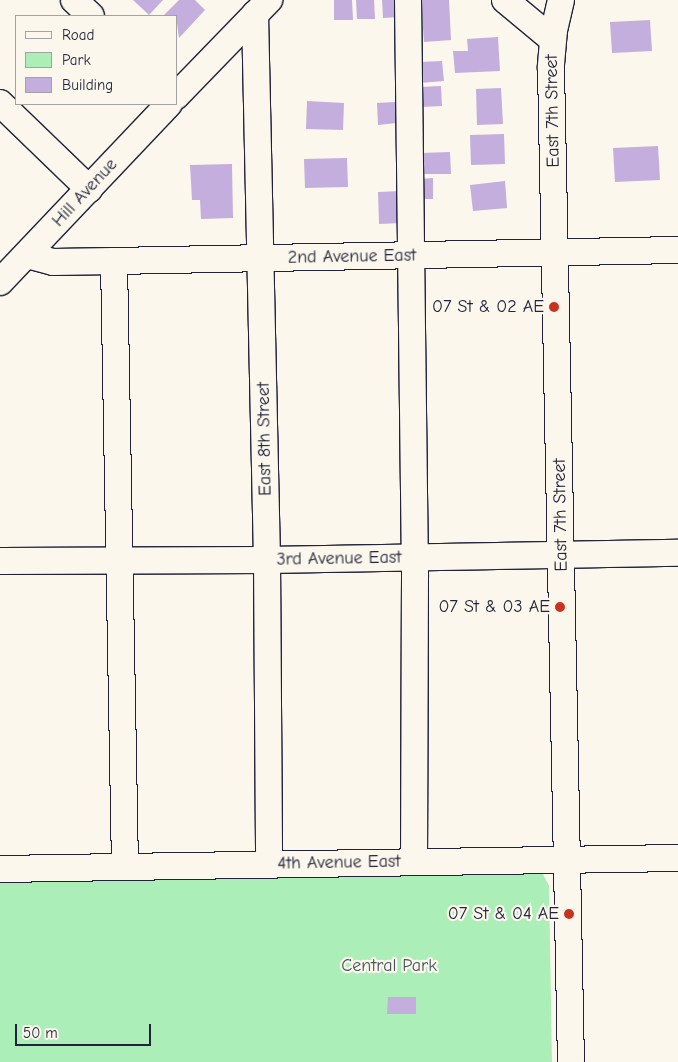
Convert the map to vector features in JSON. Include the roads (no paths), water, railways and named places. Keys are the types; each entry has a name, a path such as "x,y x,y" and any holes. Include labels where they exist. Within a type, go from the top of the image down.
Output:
{"street":[{"path":"74,0 90,15"},
{"path":"408,0 415,558 414,862"},
{"path":"505,0 552,39"},
{"name":"East 7th Street","path":"561,0 552,39 570,1062"},
{"path":"178,94 262,5"},
{"name":"East 8th Street","path":"262,5 262,259 268,560 269,865"},
{"path":"0,103 89,189"},
{"name":"Hill Avenue","path":"0,282 168,105"},
{"name":"2nd Avenue East","path":"27,255 53,262 557,255 678,250"},
{"path":"114,261 125,867"},
{"name":"3rd Avenue East","path":"0,561 268,560 678,552"},
{"name":"4th Avenue East","path":"0,868 678,858"}],"place":[{"name":"07 St & 02 AE","path":"554,307"},
{"name":"07 St & 03 AE","path":"560,607"},
{"name":"07 St & 04 AE","path":"569,914"}],"park label":[{"name":"Central Park","path":"389,966"}]}
